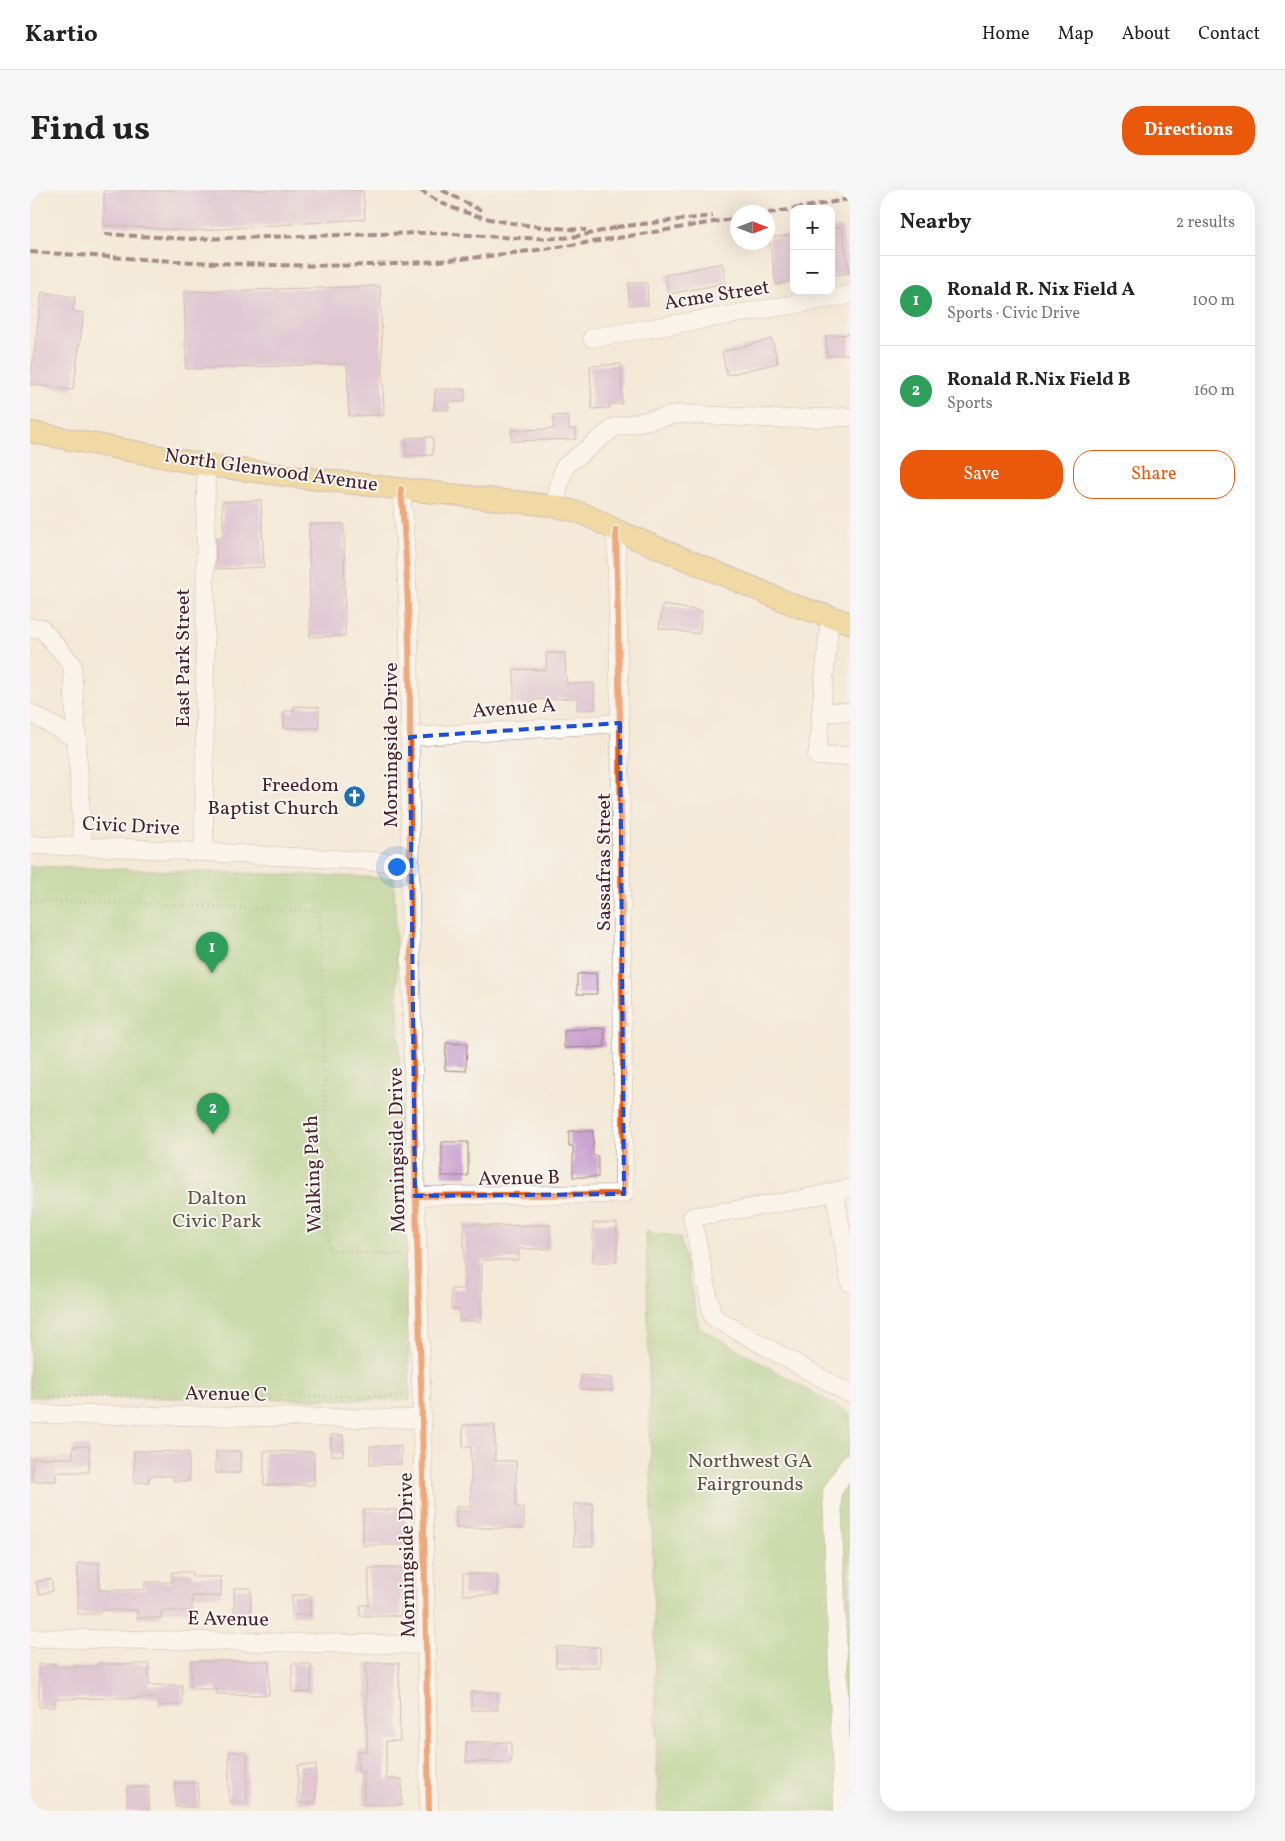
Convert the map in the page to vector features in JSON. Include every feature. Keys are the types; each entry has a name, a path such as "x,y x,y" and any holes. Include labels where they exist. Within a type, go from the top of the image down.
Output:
{"main road":[{"name":"North Glenwood Avenue","path":"30,432 206,465 554,506 584,514 616,530 799,607 840,620"}],"street":[{"name":"Acme Street","path":"592,338 850,295"},
{"path":"554,506 564,467 615,427 678,414 783,419 850,417"},
{"name":"East Park Street","path":"204,852 206,465"},
{"name":"Morningside Drive","path":"401,489 407,555 410,736 409,863 429,1811"},
{"name":"Sassafras Street","path":"616,530 620,724 624,1194"},
{"path":"840,620 821,712 817,756 850,756"},
{"path":"30,628 41,628 72,664 78,740 82,846"},
{"path":"821,712 850,712"},
{"path":"30,713 78,740"},
{"name":"Avenue A","path":"410,736 620,724"},
{"name":"Civic Drive","path":"30,845 409,863"},
{"path":"850,1283 843,1190 798,1200 692,1217 713,1317 850,1394"},
{"name":"Avenue B","path":"415,1196 624,1194"},
{"name":"Avenue C","path":"30,1414 422,1419"},
{"path":"843,1811 832,1492 850,1463"},
{"name":"E Avenue","path":"30,1638 426,1645"}],"path":[{"path":"30,1396 405,1397 406,1387"}],"highlighted area":[{"path":"620,723 624,1194 415,1196 410,737"}],"green space":[{"name":"Dalton Civic Park","path":"30,866 394,878 410,1400 30,1397"},
{"name":"Northwest GA Fairgrounds","path":"646,1232 680,1237 699,1327 850,1414 850,1811 658,1811"}],"building":[{"path":"104,190 363,190 365,219 191,231 104,225"},
{"path":"842,227 849,273 835,275 835,228"},
{"path":"790,235 790,282 776,284 771,250 775,250 775,237"},
{"path":"722,263 726,283 669,294 665,275"},
{"path":"628,283 647,283 648,305 629,305"},
{"path":"380,286 384,415 349,416 347,364 186,369 184,292"},
{"path":"42,292 75,297 73,311 84,313 73,390 30,384"},
{"path":"850,334 850,354 827,356 826,336"},
{"path":"772,339 778,363 727,375 722,352"},
{"path":"621,364 622,404 610,404 610,408 592,409 590,366"},
{"path":"435,389 465,389 465,402 449,402 449,410 434,410"},
{"path":"568,415 569,429 576,429 576,439 512,441 511,430 554,429 553,416"},
{"path":"433,437 433,455 406,456 406,438"},
{"path":"261,500 264,567 216,569 216,537 224,537 222,502"},
{"path":"309,524 344,524 345,636 310,637"},
{"path":"663,605 702,611 699,634 659,628"},
{"path":"546,653 565,653 566,684 594,683 595,709 577,710 577,698 533,700 533,705 514,704 514,669 546,670"},
{"path":"294,706 319,707 319,728 284,728 284,711 294,711"},
{"path":"596,973 597,994 577,994 577,974"},
{"path":"604,1028 605,1047 564,1048 564,1030"},
{"path":"446,1043 467,1044 466,1071 445,1070"},
{"path":"569,1131 593,1131 593,1156 598,1156 598,1177 573,1177 573,1146 569,1146"},
{"path":"442,1142 468,1142 468,1176 442,1176"},
{"path":"593,1223 617,1223 617,1262 593,1262"},
{"path":"464,1224 482,1224 482,1226 550,1225 550,1249 519,1249 519,1260 482,1260 481,1321 459,1321 459,1309 451,1309 451,1289 464,1289"},
{"path":"581,1375 612,1378 612,1391 580,1389"},
{"path":"463,1425 495,1425 495,1461 516,1461 516,1507 524,1507 524,1528 456,1528 456,1507 471,1507 471,1447 463,1447"},
{"path":"331,1435 343,1435 343,1455 331,1455"},
{"path":"73,1446 89,1446 89,1472 56,1472 56,1481 32,1481 32,1458 73,1458"},
{"path":"370,1446 401,1446 401,1464 370,1465"},
{"path":"134,1451 189,1452 189,1481 173,1481 173,1476 149,1476 149,1482 134,1482"},
{"path":"216,1451 240,1451 240,1473 216,1473"},
{"path":"264,1451 314,1452 314,1485 264,1485"},
{"path":"574,1504 593,1504 593,1546 574,1546"},
{"path":"363,1510 404,1510 404,1545 363,1545"},
{"path":"78,1563 99,1563 99,1590 145,1590 145,1582 172,1582 172,1572 192,1572 192,1577 221,1577 221,1596 192,1596 192,1611 161,1611 161,1618 137,1618 137,1610 99,1610 99,1614 78,1614"},
{"path":"369,1568 406,1568 406,1587 401,1587 401,1616 360,1616 360,1605 369,1605"},
{"path":"463,1574 497,1574 497,1595 463,1595"},
{"path":"51,1579 53,1591 39,1594 36,1582"},
{"path":"234,1588 251,1588 251,1622 234,1622"},
{"path":"292,1595 310,1595 310,1615 292,1615"},
{"path":"556,1647 600,1647 600,1667 556,1667"},
{"path":"191,1661 269,1661 269,1695 217,1694 217,1689 191,1689"},
{"path":"366,1663 399,1663 400,1741 386,1741 386,1779 402,1779 402,1805 364,1805 364,1772 358,1772 358,1751 367,1751"},
{"path":"39,1664 55,1664 55,1667 96,1667 96,1664 149,1664 149,1685 182,1685 182,1705 158,1705 158,1698 117,1698 55,1699 55,1707 39,1707"},
{"path":"292,1664 311,1664 311,1692 292,1692"},
{"path":"471,1692 498,1692 498,1710 471,1710"},
{"path":"466,1742 511,1742 511,1762 466,1762"},
{"path":"229,1752 247,1752 247,1802 229,1802"},
{"path":"298,1765 316,1765 316,1803 298,1803"},
{"path":"175,1783 198,1783 198,1807 175,1807"},
{"path":"127,1787 149,1787 149,1811 127,1811"}],"railway":[{"path":"420,190 446,205 480,217 515,224 586,230"},
{"path":"442,190 482,211"},
{"path":"816,205 850,199"},
{"path":"775,212 790,210"},
{"path":"616,227 713,216"},
{"path":"30,252 242,264 327,266 416,263 509,254 730,219"},
{"path":"105,234 189,239 420,233 558,238 590,234 623,226"}],"cycle path":[{"path":"401,489 410,666 410,902 429,1811"},
{"path":"415,1196 624,1194 620,723 616,530"}],"place":[{"name":"Freedom Baptist Church","path":"355,797"},
{"name":"Ronald R. Nix Field A","path":"212,973"},
{"name":"Ronald R.Nix Field B","path":"213,1134"}]}
